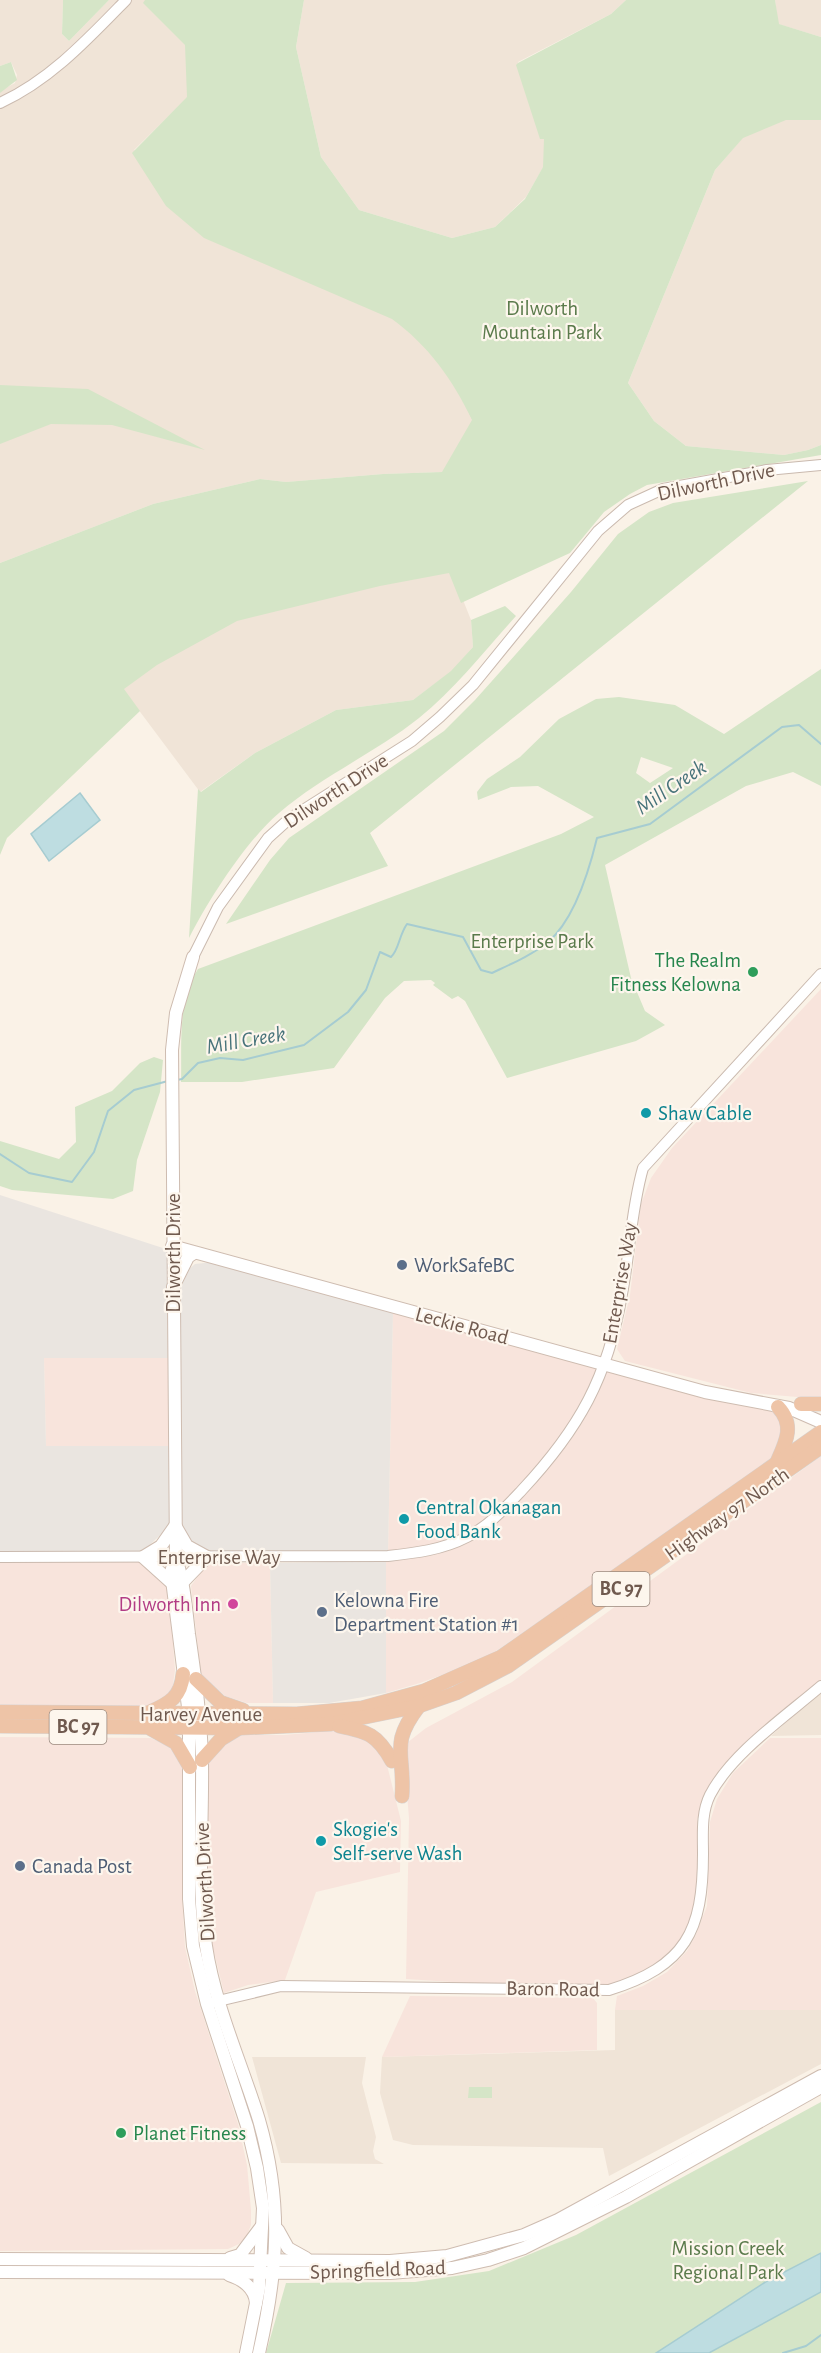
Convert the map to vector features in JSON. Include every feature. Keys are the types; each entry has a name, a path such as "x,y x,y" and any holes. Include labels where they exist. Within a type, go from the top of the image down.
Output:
{"highway":[{"path":"801,1404 821,1404"},
{"path":"776,1464 789,1433 786,1415 778,1407"},
{"name":"Highway 97 North","path":"400,1698 424,1691 501,1657 821,1432"},
{"name":"Highway 97 North","path":"382,1716 456,1693 508,1666 818,1451"},
{"path":"240,1728 221,1739 196,1763 176,1743 147,1721 175,1699 190,1677 220,1702 259,1714"},
{"path":"382,1716 400,1698"},
{"name":"Harvey Avenue","path":"4,1726 195,1721 259,1714 334,1711 400,1698"},
{"path":"402,1796 403,1775 398,1745 405,1725 419,1706"},
{"name":"Harvey Avenue","path":"0,1712 147,1721"},
{"path":"4,1726 24,1712"},
{"name":"Harvey Avenue","path":"195,1721 240,1728 331,1724 382,1716"},
{"path":"331,1724 363,1731 378,1739 392,1761"}],"main road":[{"name":"Dilworth Drive","path":"193,957 176,1012 172,1081 176,1557 171,1572 178,1583 195,1721 196,1763 189,1899 193,1946 213,2002 250,2136 269,2223 275,2266 259,2353"},
{"name":"Leckie Road","path":"172,1246 753,1403 806,1413 821,1422"},
{"path":"173,1287 188,1257 194,1253"},
{"name":"Leckie Road","path":"753,1403 762,1400 801,1404 821,1412"},
{"path":"175,1526 187,1546 207,1557 178,1583 143,1557 161,1546 175,1526"},
{"name":"Springfield Road","path":"275,2266 313,2261 390,2261 447,2256 524,2235 558,2220 821,2076"},
{"name":"Springfield Road","path":"0,2272 275,2266 390,2273 452,2268 488,2260 524,2248 626,2197 821,2086"},
{"name":"Dilworth Drive","path":"246,2353 256,2314 261,2266 269,2223"},
{"path":"256,2314 252,2289 222,2267 240,2255 269,2223 288,2248 295,2254 313,2261"},
{"name":"Springfield Road","path":"0,2259 222,2267"}],"street":[{"path":"0,103 20,95 49,76 126,0"},
{"name":"Dilworth Drive","path":"193,957 218,907 268,838 290,819 412,741 440,717 473,685 598,531 627,505 663,489 767,470 821,465"},
{"name":"Enterprise Way","path":"0,1557 388,1556 433,1551 468,1537 498,1515 561,1445 585,1410 605,1364 622,1295 633,1202 643,1168 821,974"},
{"name":"Baron Road","path":"213,2002 281,1986 609,1990 638,1981 664,1966 684,1944 697,1918 703,1888 703,1818 710,1796 723,1774 821,1686"}],"shaded area":[{"path":"0,0 63,0 62,34 69,41 109,0 145,0 187,42 190,95 134,150 419,334 458,384 475,417 443,472 383,474 286,482 260,479 153,504 0,563 0,91 15,83 17,75 11,62 0,66"},
{"path":"304,0 626,0 611,14 518,62 547,136 545,164 526,197 495,227 452,238 359,210 321,157 296,47"},
{"path":"775,0 821,0 821,37 778,24"},
{"path":"821,116 821,445 784,455 686,446 654,421 628,383 715,170 745,135 788,117"},
{"path":"451,570 471,620 473,647 452,671 413,700 336,710 255,753 200,792 123,689 159,662 239,618 382,583"},
{"path":"821,989 821,1399 751,1393 625,1361 617,1349 630,1295 641,1204 651,1178 672,1148"},
{"path":"0,1195 169,1250 168,1358 44,1358 46,1446 170,1446 171,1525 141,1553 0,1552"},
{"path":"213,1262 393,1312 388,1553 205,1553 185,1538 180,1525 176,1286 183,1274 195,1264"},
{"path":"393,1312 598,1366 582,1408 557,1446 495,1513 464,1534 430,1548 388,1553"},
{"path":"44,1358 168,1358 170,1446 46,1446"},
{"path":"606,1369 776,1412 784,1434 772,1463 483,1660 386,1693 386,1561 428,1556 469,1541 496,1521 559,1455 587,1414"},
{"path":"821,1456 821,1681 719,1770 697,1819 699,1888 693,1916 679,1943 661,1964 636,1978 607,1986 483,1984 406,1979 409,1818 403,1746 426,1728 512,1682"},
{"path":"0,1561 143,1561 169,1588 175,1670 172,1692 147,1706 0,1705"},
{"path":"386,1561 386,1693 329,1703 273,1703 270,1563"},
{"path":"207,1563 270,1563 273,1703 247,1703 225,1696 201,1674 191,1586"},
{"path":"821,1691 821,1735 771,1736"},
{"path":"339,1730 366,1739 385,1757 401,1821 400,1872 316,1892 285,1980 248,1985 224,1993 208,1927 205,1867 206,1759 237,1735 284,1735"},
{"path":"0,1737 151,1738 171,1747 183,1767 182,1896 185,1947 195,1991 238,2124 247,2165 251,2225 247,2235 239,2244 228,2249 0,2251"},
{"path":"770,1738 821,1738 821,2010 615,2010 617,1996 643,1986 667,1972 687,1951 695,1937 707,1906 710,1822 717,1799 733,1773"},
{"path":"410,1996 593,1998 597,2003 597,2050 382,2057"},
{"path":"615,2010 821,2010 821,2064 609,2176 603,2148 413,2145 393,2140 380,2093 382,2057 615,2050"},
{"path":"252,2057 366,2057 362,2083 376,2137 373,2151 375,2159 384,2164 281,2163"}],"green space":[{"path":"63,0 109,0 69,41 62,34"},
{"name":"Dilworth Mountain Park","path":"145,0 304,0 296,47 321,157 359,210 452,238 495,227 525,199 543,167 544,139 540,139 516,65 518,63 611,14 626,0 775,0 779,24 821,37 821,120 786,120 743,138 715,170 628,383 654,421 686,446 784,455 821,445 821,455 647,485 604,512 570,553 461,603 449,573 380,586 237,621 157,665 124,689 140,711 7,838 0,855 0,563 153,504 260,479 286,482 442,472 472,420 457,391 438,364 417,340 392,319 204,238 166,206 132,153 187,97 185,45 143,3"},
{"path":"11,62 17,80 0,93 0,66"},
{"path":"0,385 88,389 205,450 112,425 51,424 0,444"},
{"path":"808,481 370,833 388,866 226,924 270,860 289,838 444,731 475,700 571,592 618,534 649,512 673,503"},
{"path":"505,606 516,616 432,707 402,731 296,800 266,825 229,871 189,938 198,789 201,792 255,753 336,710 413,700 451,671 473,647 471,620"},
{"name":"Enterprise Park","path":"821,669 821,786 793,772 746,786 605,865 631,978 645,1011 665,1025 636,1041 507,1078 465,1001 458,996 452,999 433,985 435,983 431,980 404,981 385,998 334,1068 242,1082 181,1082 184,1009 191,982 198,969 561,834 594,817 538,786 511,787 478,800 477,792 487,779 520,757 559,719 596,699 619,697 675,705 724,734","holes":["641,757 673,768 650,783 636,773"]},
{"path":"154,1057 163,1060 160,1092 137,1160 133,1191 113,1199 12,1190 0,1186 0,1141 59,1159 76,1142 75,1107 112,1091 140,1063"},
{"path":"469,2087 492,2087 492,2098 468,2098"},
{"name":"Mission Creek Regional Park","path":"821,2102 821,2353 266,2353 286,2283 415,2282 489,2271 576,2235"}],"water":[{"path":"80,793 100,820 49,861 31,834"},
{"path":"821,2253 821,2292 709,2353 656,2353 767,2281"}],"waterway":[{"name":"Mill Creek","path":"177,1080 182,1079 198,1063 220,1058 243,1060 304,1045 348,1012 366,990 380,952 391,957 407,924 463,937 481,970 492,973 521,959 548,942 566,921 585,880 597,838 650,824 782,727 799,725 821,744"},
{"name":"Mill Creek","path":"0,1154 29,1173 72,1182 94,1152 108,1111 134,1090 168,1081"},
{"path":"783,2353 806,2346 821,2335"}],"place":[{"name":"The Realm Fitness Kelowna","path":"753,972"},
{"name":"Shaw Cable","path":"646,1113"},
{"name":"WorkSafeBC","path":"402,1265"},
{"name":"Central Okanagan Food Bank","path":"404,1519"},
{"name":"Dilworth Inn","path":"233,1604"},
{"name":"Kelowna Fire Department Station #1","path":"322,1612"},
{"name":"Skogie's Self-serve Wash","path":"321,1841"},
{"name":"Canada Post","path":"20,1866"},
{"name":"Planet Fitness","path":"121,2133"}]}
